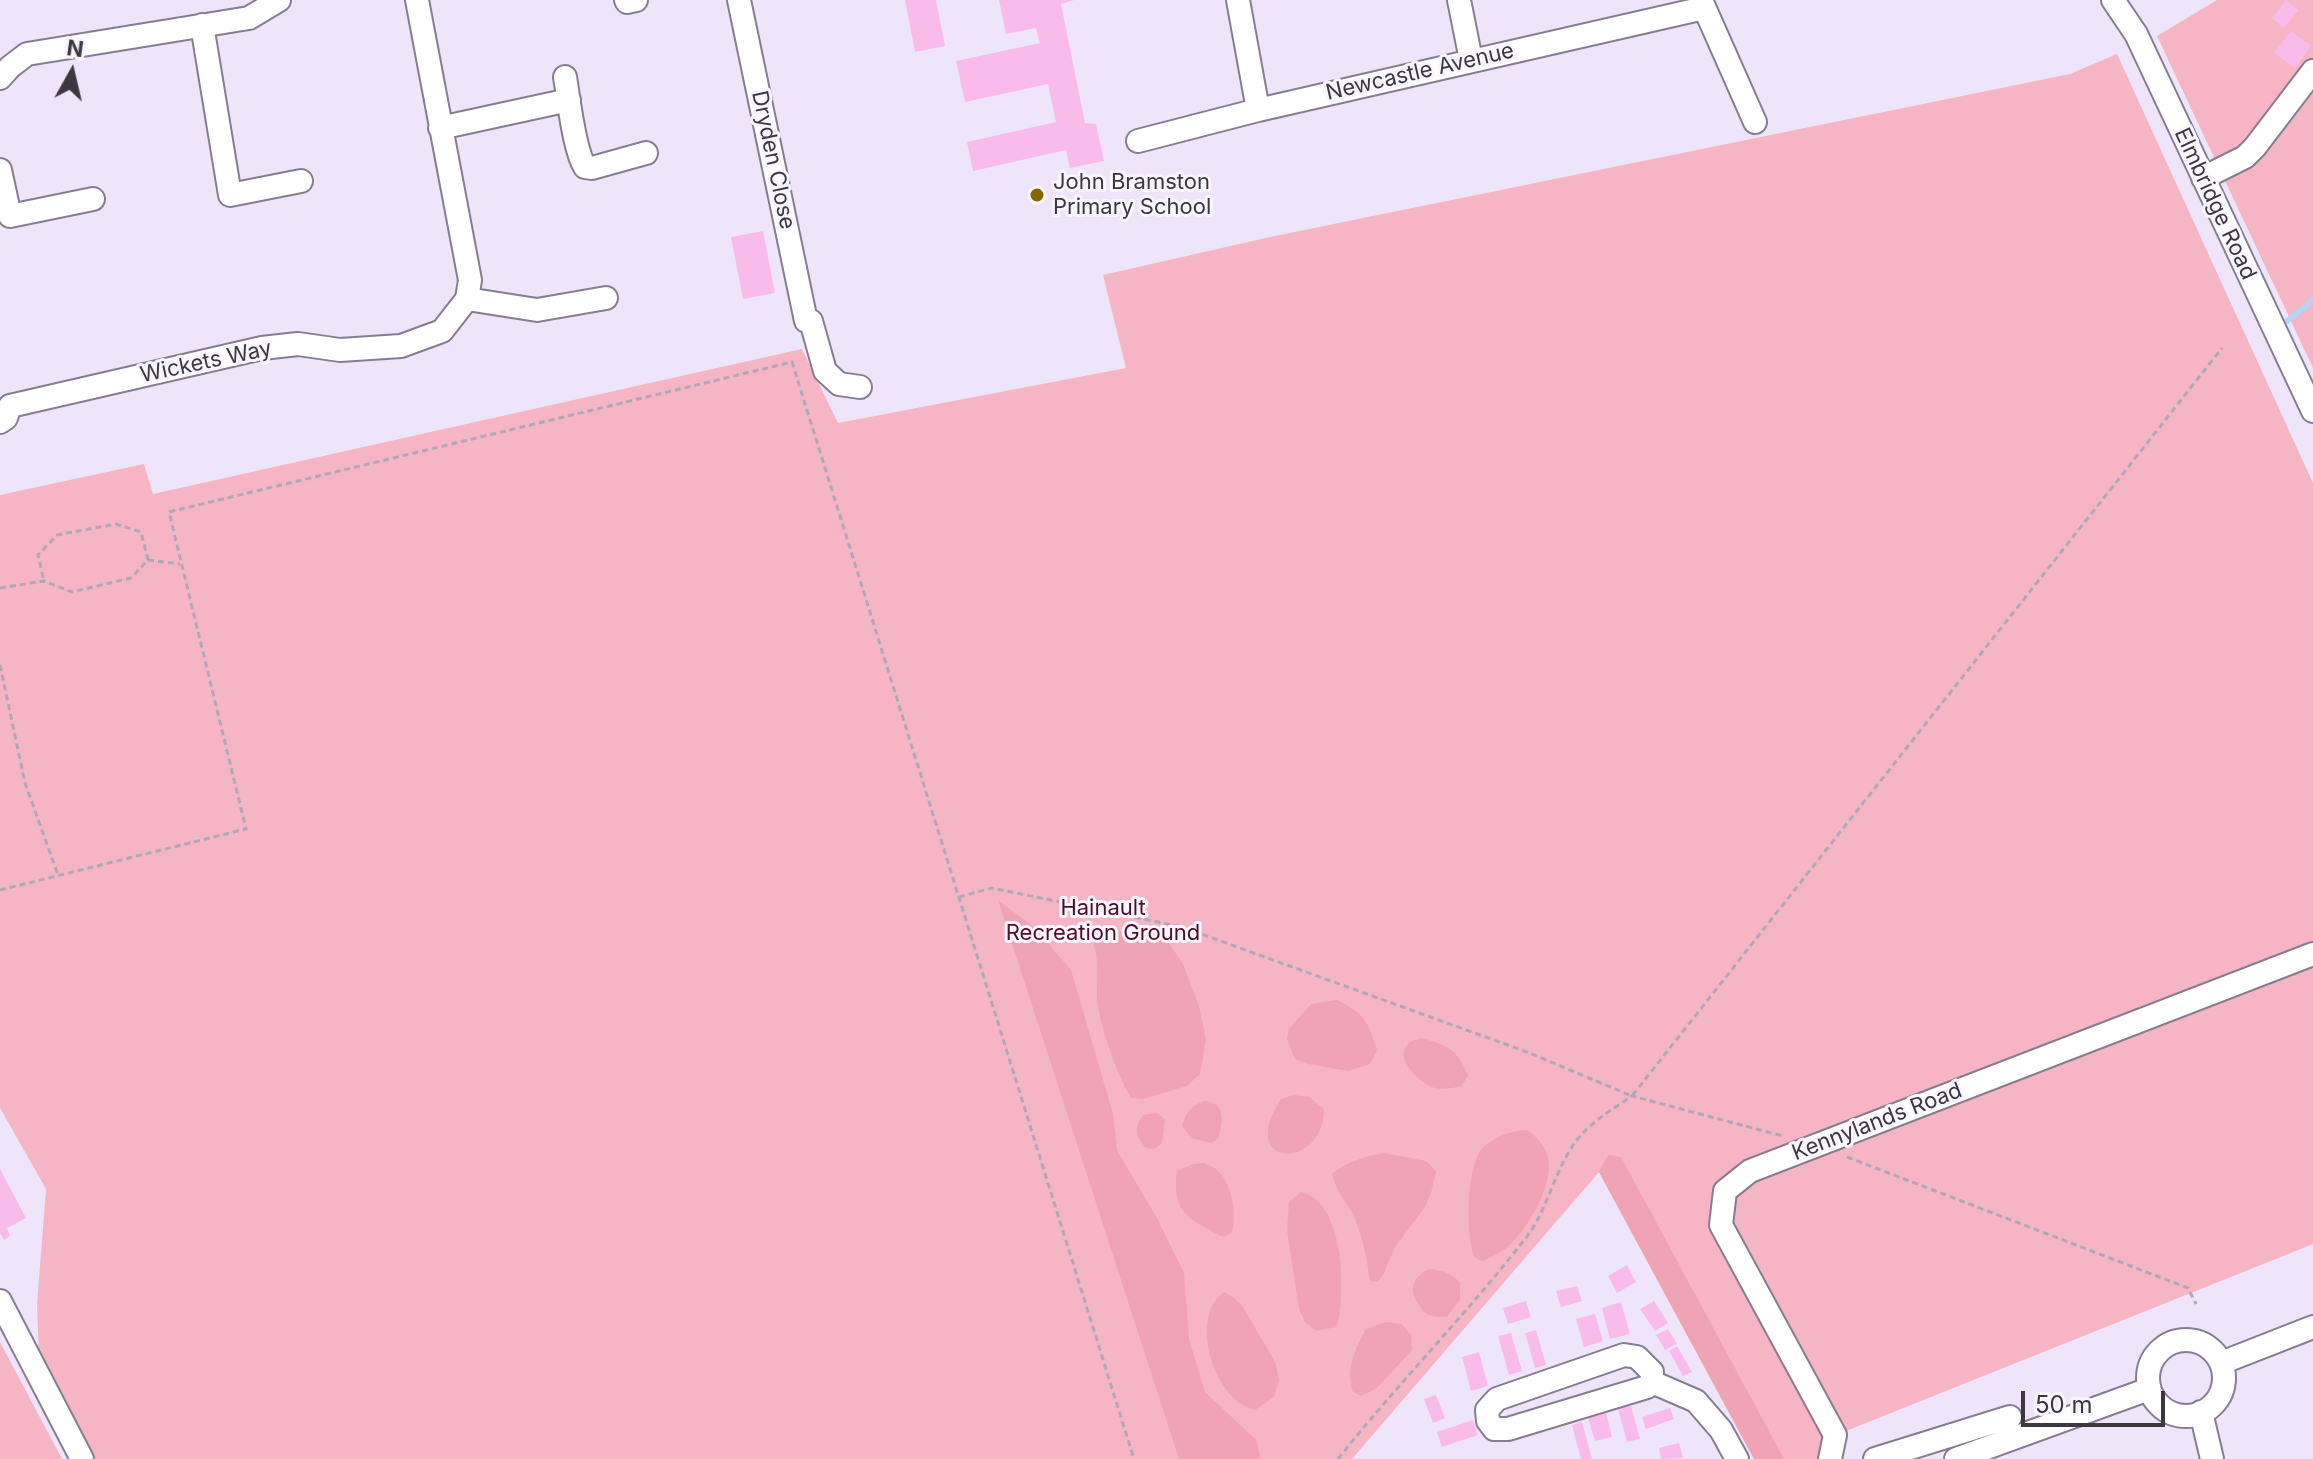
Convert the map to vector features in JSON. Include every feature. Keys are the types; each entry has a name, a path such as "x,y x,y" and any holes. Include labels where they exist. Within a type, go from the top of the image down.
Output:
{"street":[{"path":"0,78 27,54 249,18 279,0"},
{"path":"417,0 470,280 467,299 537,310 606,298"},
{"path":"626,0 636,0"},
{"name":"Dryden Close","path":"739,0 806,321 811,321 825,371 839,384 860,387"},
{"path":"1238,0 1258,110"},
{"path":"1459,0 1471,60"},
{"name":"Elmbridge Road","path":"2113,0 2136,34 2313,411"},
{"path":"1702,4 1755,122"},
{"name":"Newcastle Avenue","path":"1138,141 1702,4"},
{"path":"202,25 230,195 301,181"},
{"path":"2203,178 2238,161 2255,147 2313,71"},
{"path":"565,77 585,167 592,168 646,153"},
{"path":"440,128 569,100"},
{"path":"0,170 10,216 93,199"},
{"name":"Wickets Way","path":"5,414 262,348 298,344 340,350 401,346 442,331 467,299"},
{"name":"Kennylands Road","path":"1830,1459 1835,1435 1721,1225 1725,1191 1750,1171 2313,954"},
{"path":"0,1301 82,1459"},
{"path":"2221,1363 2313,1327"},
{"path":"2184,1340 2197,1342 2209,1348 2221,1363 2224,1376 2222,1389 2216,1400 2201,1412 2173,1415 2160,1406 2149,1389 2151,1363 2158,1352 2171,1343 2184,1340"},
{"path":"1624,1355 1637,1357 1652,1372 1652,1382 1647,1387 1508,1429 1494,1429 1488,1421 1487,1410 1497,1399 1624,1355"},
{"path":"1652,1382 1696,1401 1721,1430 1737,1459"},
{"path":"1956,1459 2149,1389"},
{"path":"2201,1412 2212,1459"},
{"path":"1875,1459 2010,1417"}],"path":[{"path":"959,897 992,888 1182,927 1527,1052 1632,1096 2222,348"},
{"path":"0,890 246,829 169,512 792,362 1134,1459"},
{"path":"44,581 38,555 57,535 116,524 141,532 148,560"},
{"path":"148,560 182,564"},
{"path":"0,588 44,581 72,592 131,578 148,560"},
{"path":"101,577 103,585"},
{"path":"0,665 25,783 58,875"}],"green space":[{"path":"2217,0 2313,0 2313,368 2157,36"},
{"name":"Hainault Recreation Ground","path":"2117,54 2313,483 2313,1244 1836,1435 1830,1459 1754,1459 1599,1172 1352,1459 90,1459 39,1358 37,1305 46,1189 0,1108 0,495 144,464 153,494 802,349 838,423 1126,368 1103,275 1270,237 2070,74"},
{"path":"0,1342 62,1459 0,1459"}],"shaded area":[{"path":"998,900 1035,928 1071,970 1113,1114 1117,1150 1157,1218 1184,1273 1189,1339 1205,1392 1257,1441 1260,1459 1179,1459"},
{"path":"1125,931 1151,934 1168,942 1183,964 1199,1006 1206,1039 1200,1074 1187,1086 1143,1099 1131,1098 1126,1089 1111,1054 1098,1007 1097,959 1093,943 1104,933"},
{"path":"1337,1000 1354,1009 1368,1026 1377,1051 1370,1064 1348,1071 1295,1059 1287,1039 1289,1029 1311,1004"},
{"path":"1421,1038 1444,1046 1460,1059 1468,1075 1462,1086 1435,1088 1410,1070 1404,1056 1405,1049 1410,1042"},
{"path":"1293,1095 1309,1097 1324,1109 1320,1129 1311,1143 1298,1152 1285,1154 1274,1149 1268,1139 1270,1122 1281,1099"},
{"path":"1204,1101 1217,1105 1222,1114 1218,1139 1211,1143 1192,1138 1182,1126 1190,1110"},
{"path":"1157,1113 1165,1119 1162,1143 1154,1149 1146,1148 1138,1136 1138,1124 1143,1115"},
{"path":"1527,1130 1547,1154 1548,1178 1544,1192 1522,1231 1500,1253 1482,1261 1474,1257 1470,1233 1470,1187 1476,1159 1485,1145 1496,1138"},
{"path":"1384,1153 1426,1161 1436,1171 1425,1207 1395,1247 1377,1282 1370,1281 1358,1227 1332,1174 1356,1160"},
{"path":"1608,1155 1621,1157 1784,1459 1754,1459 1599,1172"},
{"path":"1203,1163 1221,1175 1232,1198 1232,1232 1223,1237 1185,1213 1177,1196 1177,1171"},
{"path":"1301,1192 1316,1199 1326,1213 1339,1250 1341,1293 1337,1327 1316,1331 1305,1322 1299,1309 1287,1230 1289,1202"},
{"path":"1429,1269 1446,1272 1460,1282 1460,1299 1447,1317 1428,1314 1414,1297 1414,1283"},
{"path":"1224,1292 1243,1307 1276,1364 1279,1380 1274,1397 1255,1410 1240,1404 1228,1392 1211,1357 1207,1338 1208,1319 1213,1304"},
{"path":"1386,1322 1402,1324 1411,1335 1412,1350 1377,1388 1361,1396 1353,1392 1351,1384 1355,1352 1366,1329"}],"building":[{"path":"905,0 936,0 945,46 915,52"},
{"path":"999,0 1074,0 1061,4 1085,123 1096,124 1104,161 1070,168 1066,150 973,171 967,142 1056,122 1048,84 965,102 956,61 1040,43 1036,28 1006,34"},
{"path":"2286,0 2299,10 2284,28 2272,18"},
{"path":"2291,31 2311,46 2295,68 2274,53"},
{"path":"763,231 775,293 743,299 731,237"},
{"path":"0,1169 26,1218 7,1228 10,1236 4,1240 0,1233"},
{"path":"1627,1265 1636,1282 1617,1293 1608,1276"},
{"path":"1577,1286 1582,1301 1561,1307 1556,1291"},
{"path":"1526,1301 1531,1317 1508,1324 1503,1308"},
{"path":"1654,1301 1668,1323 1655,1331 1640,1309"},
{"path":"1621,1302 1630,1334 1610,1339 1602,1308"},
{"path":"1595,1314 1603,1341 1584,1347 1576,1319"},
{"path":"1668,1329 1677,1344 1665,1350 1656,1335"},
{"path":"1536,1330 1546,1365 1535,1368 1525,1333"},
{"path":"1511,1333 1522,1371 1509,1375 1498,1336"},
{"path":"1677,1346 1692,1372 1683,1376 1669,1351"},
{"path":"1479,1352 1488,1386 1471,1391 1462,1357"},
{"path":"1436,1395 1445,1418 1433,1423 1424,1399"},
{"path":"1631,1406 1640,1439 1627,1442 1618,1409"},
{"path":"1670,1408 1674,1419 1646,1429 1642,1417"},
{"path":"1606,1413 1612,1437 1595,1441 1588,1418"},
{"path":"1473,1420 1478,1435 1442,1447 1437,1432"},
{"path":"1582,1422 1592,1459 1581,1459 1572,1425"},
{"path":"1679,1443 1683,1458 1661,1459 1659,1448"}],"waterway":[{"path":"2287,321 2313,300"}],"place":[{"name":"John Bramston Primary School","path":"1037,195"}]}
